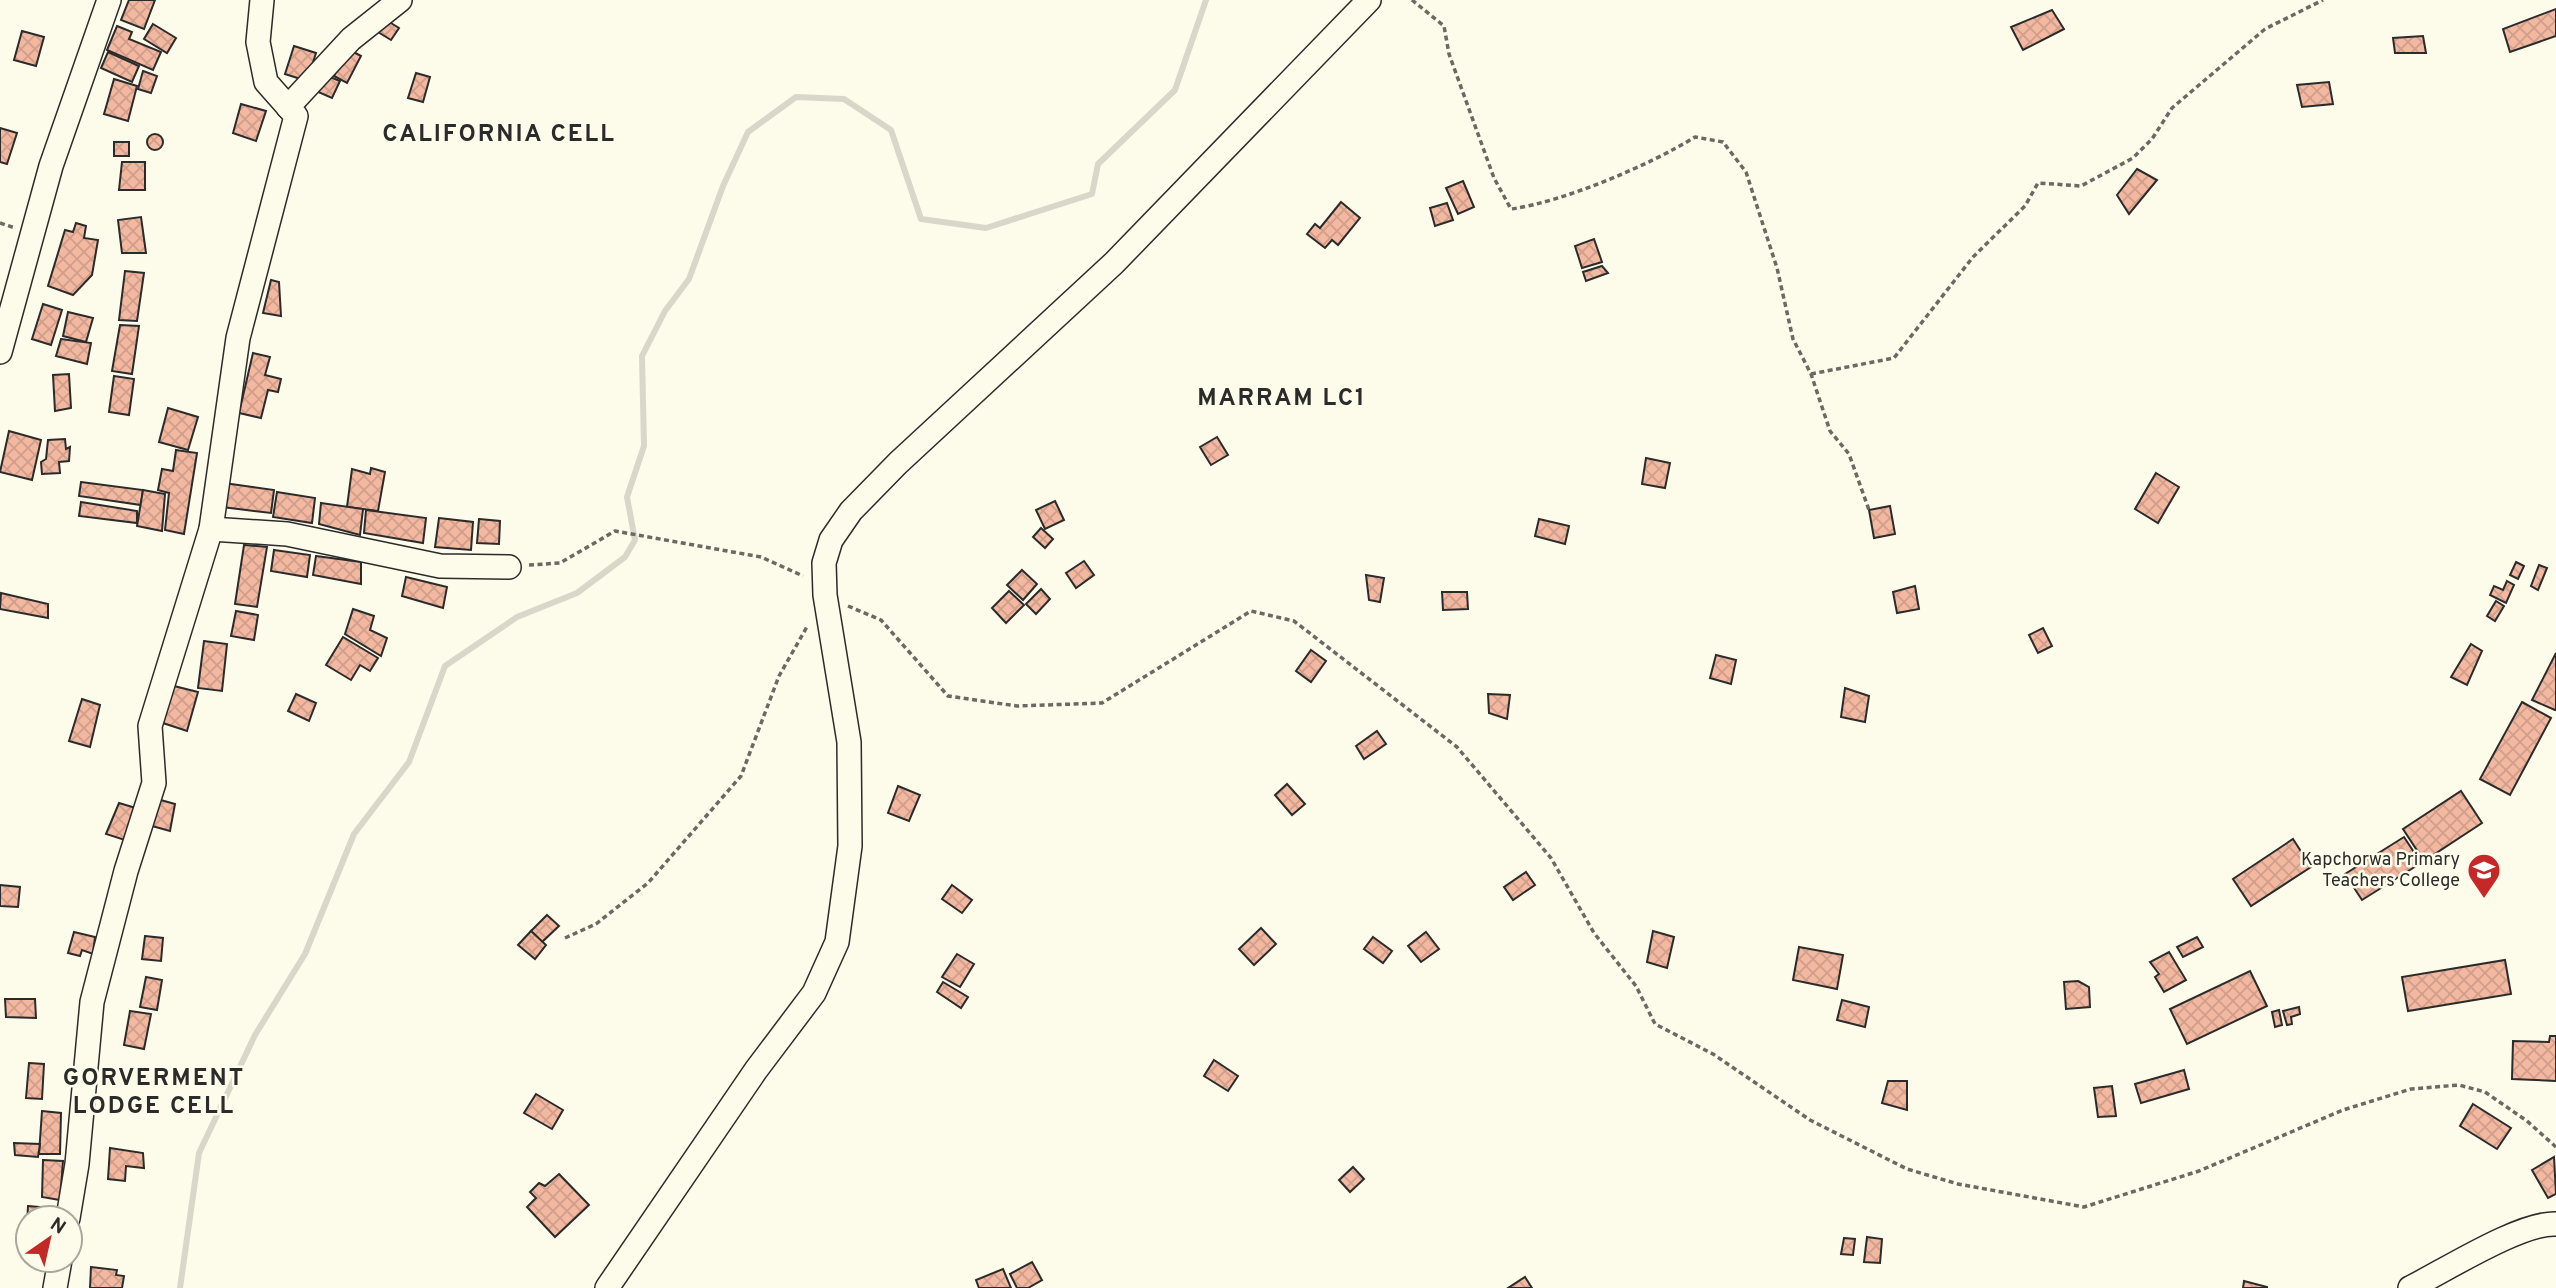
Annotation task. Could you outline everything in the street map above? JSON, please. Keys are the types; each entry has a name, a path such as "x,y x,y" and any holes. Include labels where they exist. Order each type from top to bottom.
{"street":[{"path":"0,352 51,166 109,0"},
{"path":"70,1204 77,1164 92,1002 126,871 154,783 150,726 211,529 238,338 296,116 266,82 258,42 262,0"},
{"path":"288,107 351,39 400,0"},
{"path":"607,1288 756,1070 814,993 837,942 850,846 849,742 825,590 824,563 831,540 851,511 898,463 1114,263 1369,0"},
{"path":"211,529 287,534 440,566 509,567"},
{"path":"2410,1288 2508,1237 2544,1223 2556,1224"}],"path":[{"path":"1412,0 1444,26 1449,54 1494,178 1511,209 1528,206 1618,175 1695,137 1723,142 1746,172 1777,268 1793,339 1811,374 1830,430 1849,454 1868,510"},
{"path":"1811,374 1894,358 1973,257 2025,206 2038,183 2081,186 2133,158 2152,139 2172,108 2265,29 2323,0"},
{"path":"509,567 560,563 615,531 761,557 881,620 948,696 1017,706 1102,703 1251,611 1294,621 1457,747 1551,858 1594,933 1636,986 1656,1024 1724,1061 1810,1120 1907,1169 1958,1184 2084,1208 2199,1171 2343,1110 2411,1089 2459,1085 2485,1092 2527,1121 2556,1147"},
{"path":"565,938 596,924 648,883 741,776 779,676 825,590"}],"building":[{"path":"129,0 155,0 144,29 121,20"},
{"path":"2556,9 2556,36 2510,52 2503,29"},
{"path":"2052,10 2064,29 2023,50 2011,27"},
{"path":"386,20 399,28 391,40 378,32"},
{"path":"153,24 176,38 167,53 144,39"},
{"path":"117,26 132,32 129,39 161,52 153,70 107,50"},
{"path":"22,31 44,37 36,66 14,60"},
{"path":"2423,36 2426,53 2395,53 2393,38"},
{"path":"294,46 316,53 307,81 285,74"},
{"path":"348,49 361,56 347,83 334,76"},
{"path":"108,52 139,66 132,82 101,68"},
{"path":"143,71 157,76 151,93 138,89"},
{"path":"416,73 430,77 423,102 408,98"},
{"path":"323,74 340,81 332,98 316,91"},
{"path":"114,79 137,86 128,121 104,114"},
{"path":"2329,82 2333,104 2302,107 2297,85"},
{"path":"241,104 266,111 256,141 233,133"},
{"path":"0,128 17,133 7,164 0,162"},
{"path":"152,134 158,134 163,142 161,148 152,150 147,145 147,139"},
{"path":"114,142 129,142 129,156 114,156"},
{"path":"122,162 145,162 145,190 119,190"},
{"path":"2137,169 2157,180 2129,214 2117,195"},
{"path":"1463,181 1474,207 1458,214 1446,188"},
{"path":"1341,202 1360,218 1338,245 1332,240 1325,248 1307,234 1315,224 1320,228"},
{"path":"1447,203 1453,220 1435,226 1430,208"},
{"path":"141,217 146,253 122,253 118,220"},
{"path":"76,223 86,226 84,238 98,240 92,275 73,295 48,286 65,230 73,232"},
{"path":"1594,239 1602,262 1582,268 1575,246"},
{"path":"1602,266 1608,273 1586,281 1583,272"},
{"path":"125,271 144,273 137,321 119,320"},
{"path":"271,280 279,282 281,316 263,313"},
{"path":"43,304 62,310 51,345 32,339"},
{"path":"68,312 93,318 86,342 63,336"},
{"path":"120,325 139,326 132,374 112,371"},
{"path":"61,339 91,343 87,364 56,356"},
{"path":"253,353 270,357 265,375 281,379 278,392 268,390 261,418 239,413"},
{"path":"69,374 71,408 55,411 53,375"},
{"path":"114,376 134,379 129,415 109,412"},
{"path":"168,408 198,417 188,450 159,442"},
{"path":"9,431 41,440 32,480 0,472"},
{"path":"1217,437 1228,455 1211,465 1200,447"},
{"path":"65,439 66,449 70,447 69,461 59,462 60,473 42,474 41,462 46,459 48,440"},
{"path":"176,450 197,453 184,534 165,530 169,493 158,490 162,469 173,471"},
{"path":"1646,458 1670,463 1665,488 1642,484"},
{"path":"371,468 385,472 378,511 347,507 352,469 370,474"},
{"path":"2156,473 2179,487 2158,523 2135,509"},
{"path":"81,482 143,490 141,505 79,496"},
{"path":"224,483 274,490 271,513 222,507"},
{"path":"143,490 165,494 162,531 137,526"},
{"path":"277,492 315,498 312,523 273,517"},
{"path":"1055,501 1064,520 1045,529 1036,510"},
{"path":"81,502 137,511 137,523 79,516"},
{"path":"321,503 363,509 360,535 319,524"},
{"path":"1890,506 1895,534 1874,538 1869,510"},
{"path":"366,510 426,518 423,543 364,533"},
{"path":"439,518 473,522 471,550 435,547"},
{"path":"479,519 500,521 499,544 477,543"},
{"path":"1539,519 1569,526 1565,544 1535,536"},
{"path":"1041,528 1053,539 1045,548 1033,537"},
{"path":"244,545 267,547 257,607 235,604"},
{"path":"274,550 310,555 307,577 271,571"},
{"path":"316,556 361,562 361,584 313,575"},
{"path":"1084,561 1094,575 1076,588 1066,573"},
{"path":"2516,562 2524,566 2518,579 2510,575"},
{"path":"2539,565 2547,568 2538,590 2531,586"},
{"path":"1022,570 1037,584 1023,600 1007,585"},
{"path":"1366,575 1384,578 1380,602 1369,600"},
{"path":"406,577 447,587 443,608 402,596"},
{"path":"2507,581 2514,585 2506,603 2490,595 2494,586 2503,590"},
{"path":"1915,586 1919,609 1897,613 1893,592"},
{"path":"1041,589 1050,599 1036,614 1026,604"},
{"path":"1009,591 1024,605 1006,623 992,608"},
{"path":"1442,592 1467,592 1468,609 1443,610"},
{"path":"1,593 48,604 48,618 0,609"},
{"path":"2496,601 2504,606 2495,621 2487,616"},
{"path":"353,609 374,616 370,630 387,638 381,656 345,634"},
{"path":"236,611 258,615 254,640 231,636"},
{"path":"2043,628 2052,646 2038,653 2029,635"},
{"path":"343,637 378,658 370,671 360,665 351,680 326,665"},
{"path":"204,641 227,644 222,691 198,688"},
{"path":"2471,644 2482,651 2467,685 2451,677"},
{"path":"1311,650 1326,661 1311,682 1296,671"},
{"path":"2556,653 2556,709 2555,710 2532,700"},
{"path":"1716,655 1736,660 1731,684 1710,678"},
{"path":"174,686 198,692 187,731 163,723"},
{"path":"1845,688 1869,696 1865,722 1841,717"},
{"path":"296,694 316,703 309,721 288,711"},
{"path":"1488,694 1510,695 1507,719 1489,713"},
{"path":"82,699 100,705 90,747 69,741"},
{"path":"2522,702 2551,718 2510,795 2480,779"},
{"path":"1377,731 1386,744 1364,759 1356,746"},
{"path":"1287,784 1305,804 1292,815 1275,795"},
{"path":"898,786 920,795 909,821 888,813"},
{"path":"2461,791 2482,823 2424,861 2403,829"},
{"path":"157,799 175,804 170,831 152,826"},
{"path":"119,803 139,809 128,841 106,834"},
{"path":"2404,837 2421,863 2362,900 2345,874"},
{"path":"2293,839 2311,867 2251,906 2233,879"},
{"path":"1526,872 1535,885 1513,900 1504,887"},
{"path":"0,885 20,887 18,907 0,906"},
{"path":"952,885 972,900 962,913 942,899"},
{"path":"547,915 559,926 542,942 531,931"},
{"path":"1261,928 1276,944 1254,965 1239,949"},
{"path":"531,931 546,945 535,959 518,945"},
{"path":"1653,931 1674,937 1667,968 1647,962"},
{"path":"74,932 95,937 93,954 82,950 80,956 68,953"},
{"path":"1426,932 1439,949 1421,962 1408,946"},
{"path":"145,936 163,938 161,961 142,959"},
{"path":"1373,937 1392,951 1383,963 1364,949"},
{"path":"2197,937 2203,947 2183,957 2177,947"},
{"path":"1799,947 1843,955 1837,989 1793,980"},
{"path":"2169,952 2186,980 2164,992 2155,977 2159,974 2150,962"},
{"path":"957,954 974,964 960,987 942,977"},
{"path":"2505,960 2511,994 2408,1011 2402,977"},
{"path":"2250,971 2267,1006 2187,1044 2170,1009"},
{"path":"146,977 162,980 157,1010 140,1007"},
{"path":"2078,981 2089,987 2090,1007 2066,1009 2064,982"},
{"path":"943,982 968,997 961,1008 937,992"},
{"path":"5,999 35,999 36,1018 6,1017"},
{"path":"1842,1000 1869,1007 1865,1027 1837,1020"},
{"path":"2299,1007 2300,1014 2291,1017 2292,1024 2287,1025 2283,1011"},
{"path":"2279,1010 2282,1025 2275,1027 2272,1012"},
{"path":"130,1011 151,1014 144,1049 124,1045"},
{"path":"2550,1036 2556,1036 2556,1081 2512,1079 2513,1041 2549,1042"},
{"path":"1214,1060 1238,1076 1228,1091 1204,1076"},
{"path":"29,1063 44,1064 42,1099 26,1098"},
{"path":"2184,1070 2189,1089 2141,1103 2135,1084"},
{"path":"1888,1081 1907,1081 1907,1110 1882,1103"},
{"path":"2112,1086 2116,1116 2098,1117 2094,1088"},
{"path":"536,1094 563,1110 552,1129 524,1113"},
{"path":"2473,1104 2511,1128 2497,1149 2460,1126"},
{"path":"42,1111 61,1113 60,1154 39,1154"},
{"path":"14,1143 40,1144 38,1157 15,1155"},
{"path":"110,1148 143,1153 144,1168 126,1166 125,1181 108,1179"},
{"path":"2554,1157 2556,1194 2548,1198 2532,1170"},
{"path":"43,1160 63,1161 60,1200 42,1197"},
{"path":"1353,1167 1364,1179 1350,1192 1339,1180"},
{"path":"559,1174 589,1205 555,1237 527,1207 536,1198 530,1192 539,1183 545,1186"},
{"path":"1867,1237 1882,1239 1880,1263 1864,1262"},
{"path":"1844,1238 1855,1239 1853,1255 1841,1254"},
{"path":"1032,1262 1042,1280 1028,1288 1017,1288 1010,1274"},
{"path":"91,1267 117,1270 116,1275 124,1276 122,1288 90,1288"},
{"path":"1003,1269 1011,1288 979,1288 976,1280"},
{"path":"1525,1277 1532,1288 1508,1288"},
{"path":"2244,1281 2267,1287 2267,1288 2243,1288"}],"waterway":[{"path":"180,1288 199,1153 255,1035 305,954 354,834 409,762 445,666 517,617 577,593 625,557 635,540 627,497 644,446 642,356 665,311 689,279 723,186 748,132 796,97 844,99 891,130 921,219 986,228 1092,194 1098,164 1175,90 1206,0"}],"place":[{"name":"Kapchorwa Primary Teachers College","path":"2484,900"}],"district":[{"name":"CALIFORNIA CELL","path":"499,135"},
{"name":"MARRAM LC1","path":"1282,399"},
{"name":"GORVERMENT LODGE CELL","path":"154,1093"}]}
